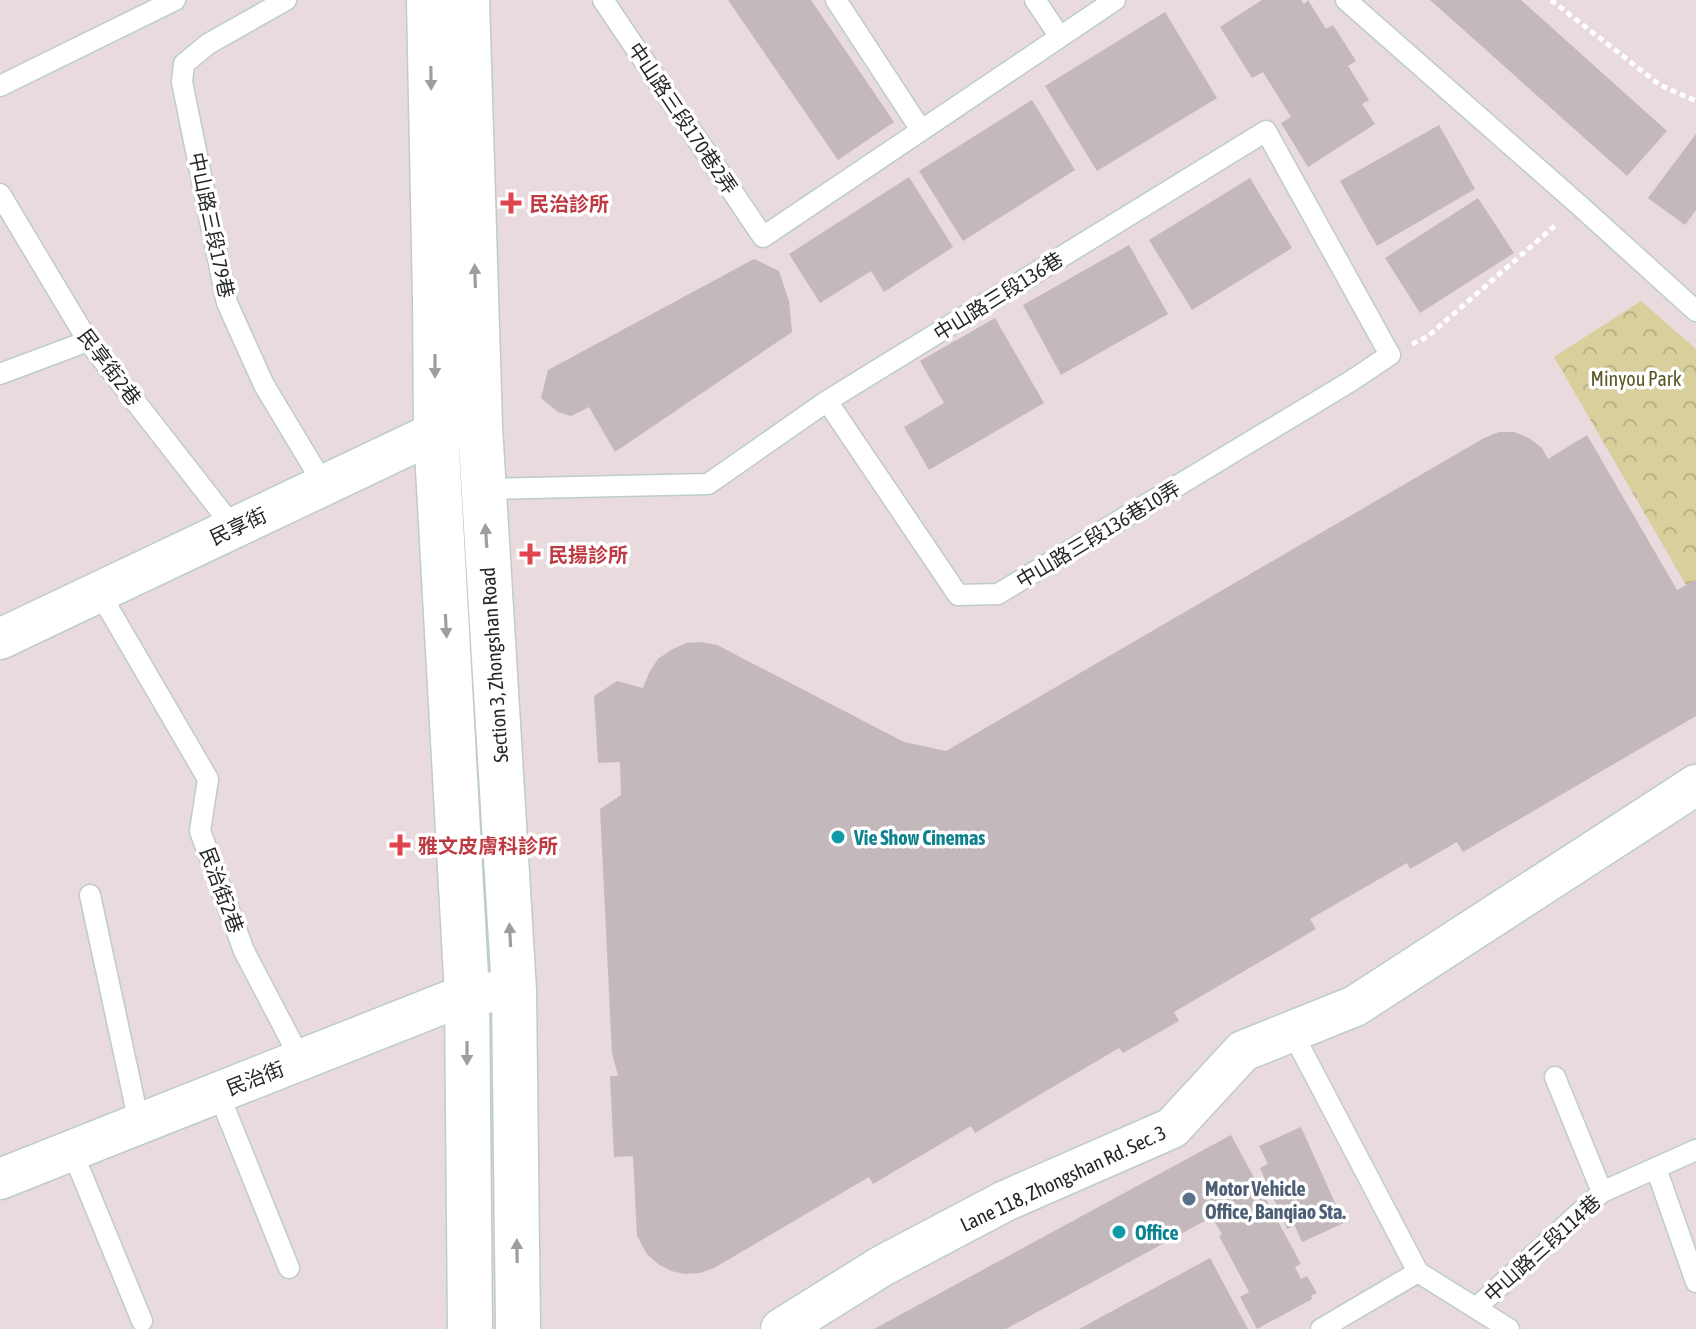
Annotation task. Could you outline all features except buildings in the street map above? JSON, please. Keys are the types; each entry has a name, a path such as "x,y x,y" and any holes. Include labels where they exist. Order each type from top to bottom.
{"main road":[{"path":"429,0 436,432 467,994 470,1329"},
{"name":"Section 3, Zhongshan Road","path":"467,0 480,426 514,990 518,1329"}],"street":[{"name":"民享街","path":"0,639 436,432 480,426"},
{"name":"Lane 118, Zhongshan Rd. Sec. 3","path":"781,1329 882,1266 1005,1201 1172,1128 1243,1051 1355,1006 1696,785"},
{"name":"民治街","path":"0,1179 467,994 514,990"}],"lane":[{"path":"0,86 175,0"},
{"name":"中山路三段179巷","path":"286,0 208,44 184,64 182,82 227,303 264,385 324,485"},
{"name":"中山路三段170巷2弄","path":"603,0 763,237 921,130"},
{"path":"836,0 921,130 1115,0"},
{"path":"1035,0 1060,37"},
{"path":"1346,0 1696,311"},
{"name":"中山路三段136巷","path":"483,489 708,484 827,401 1266,131 1390,355"},
{"name":"民享街2巷","path":"0,194 88,341 234,528"},
{"path":"0,374 88,341"},
{"name":"中山路三段136巷10弄","path":"827,401 958,595 998,594 1390,355"},
{"name":"民治街2巷","path":"99,592 208,779 200,831 244,951 301,1060"},
{"path":"90,895 139,1123"},
{"path":"1292,1032 1418,1272 1321,1329"},
{"path":"1555,1077 1602,1192"},
{"path":"218,1092 289,1268"},
{"name":"中山路三段114巷","path":"1476,1308 1602,1192 1696,1150"},
{"path":"72,1151 142,1321"},
{"path":"1656,1168 1696,1282"},
{"name":"中山路三段114巷","path":"1418,1272 1509,1329"}],"path":[{"path":"1551,0 1660,85 1696,101"},
{"path":"1390,355 1427,337 1579,205"}],"green space":[{"name":"Minyou Park","path":"1641,301 1696,349 1696,602 1554,357"}],"place":[{"name":"民治診所","path":"511,203"},
{"name":"民揚診所","path":"530,554"},
{"name":"Vie Show Cinemas","path":"838,837"},
{"name":"雅文皮膚科診所","path":"400,845"},
{"name":"Motor Vehicle Office, Banqiao Sta.","path":"1189,1199"},
{"name":"Office","path":"1119,1232"}]}
